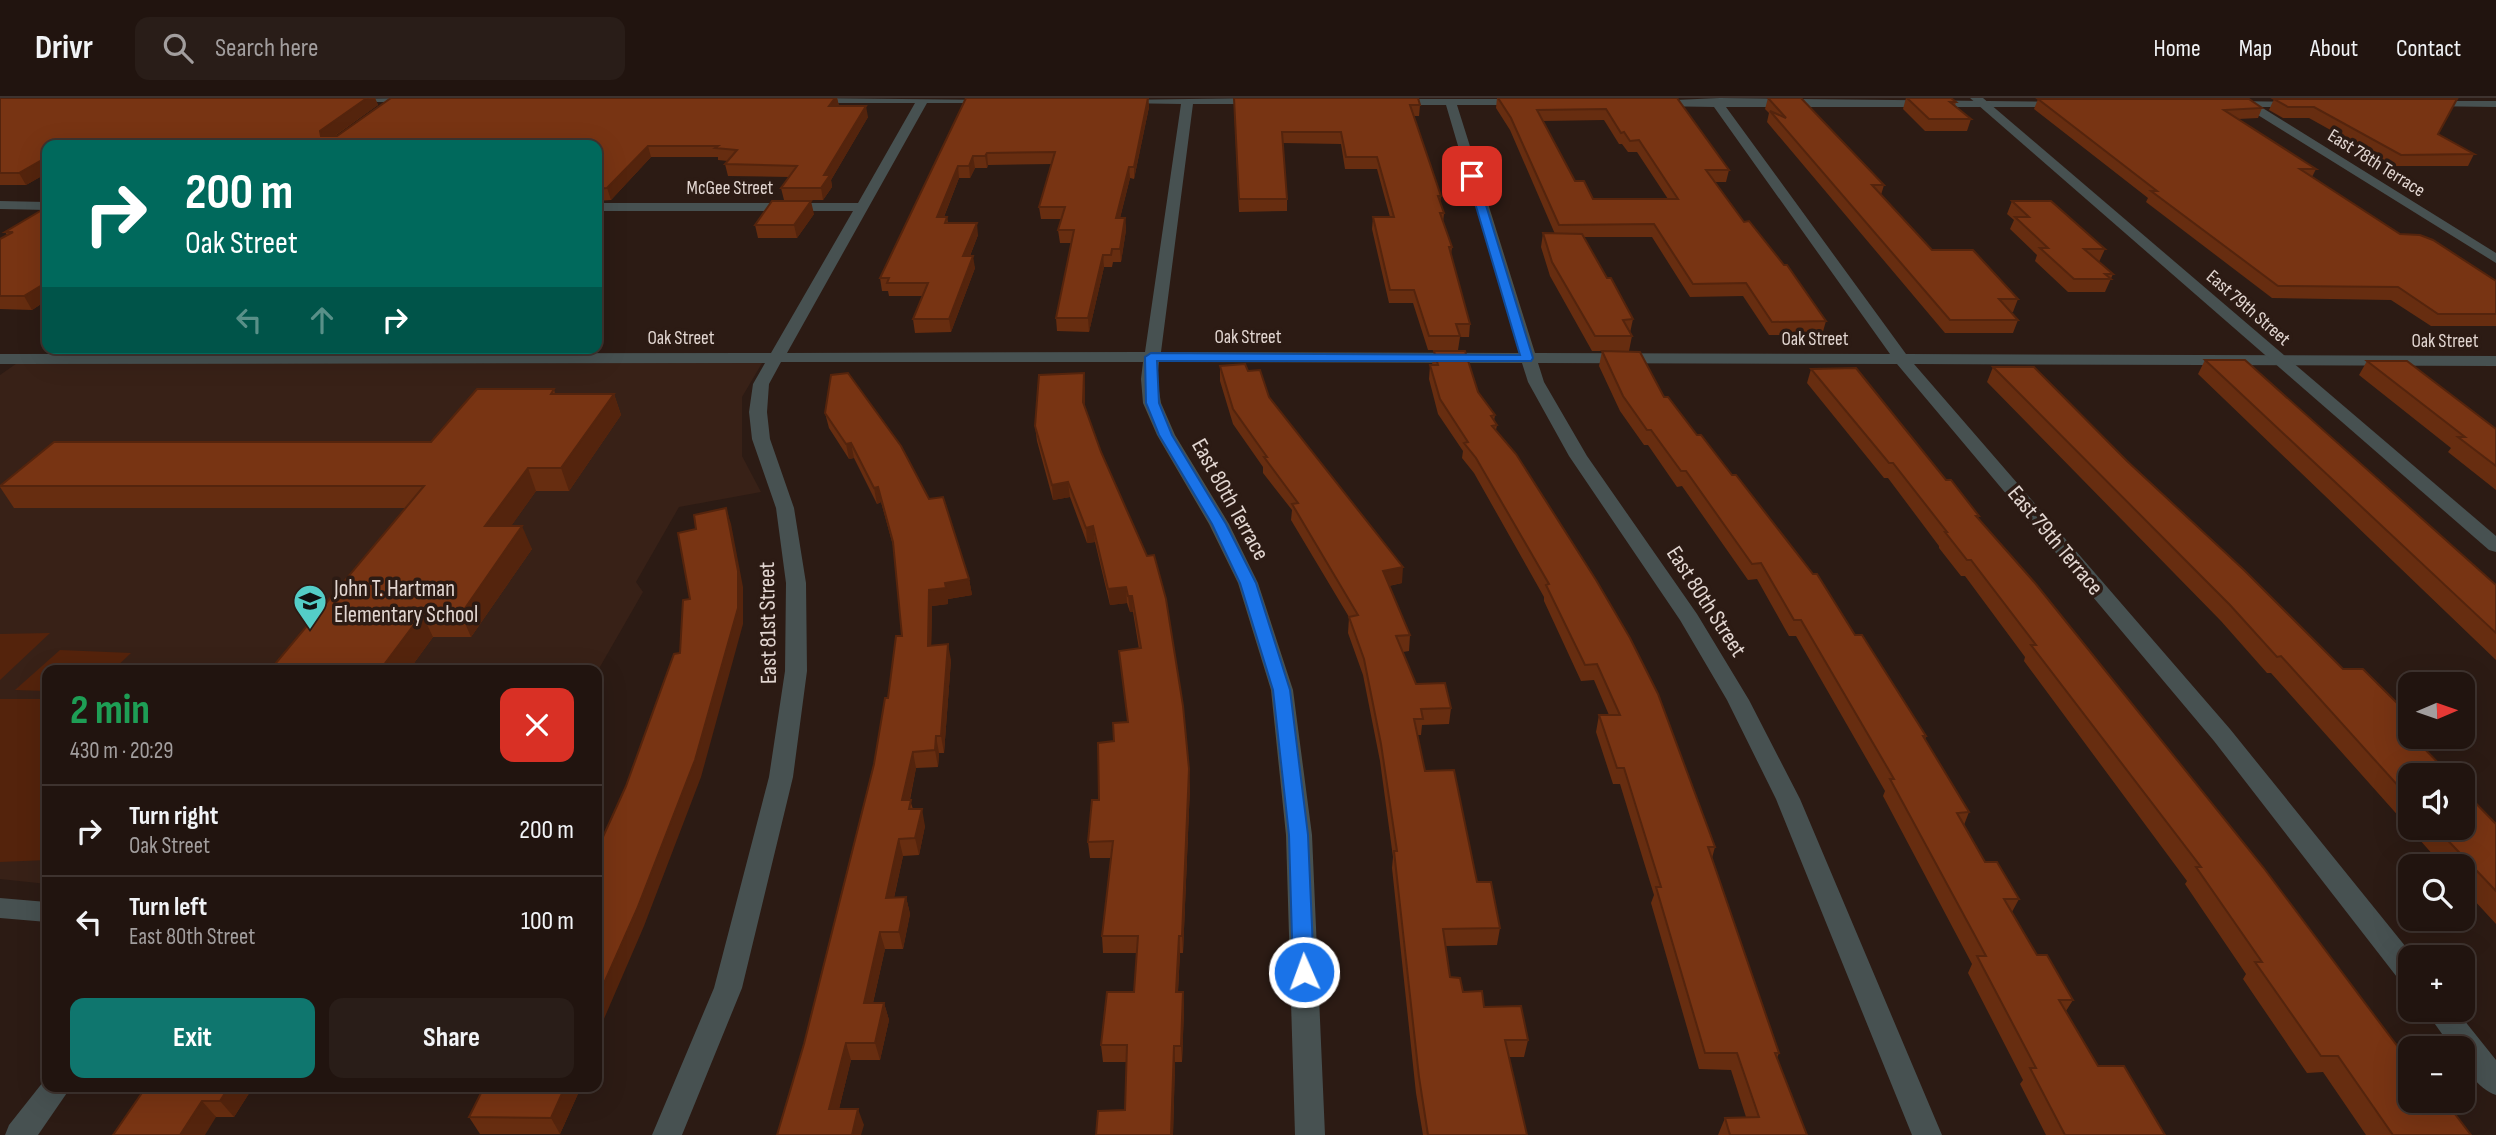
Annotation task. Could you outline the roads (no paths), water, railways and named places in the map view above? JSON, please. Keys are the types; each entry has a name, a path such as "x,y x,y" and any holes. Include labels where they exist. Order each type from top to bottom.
{"street":[{"path":"377,114 400,98"},
{"path":"330,99 426,99"},
{"name":"East 81st Street","path":"667,1135 728,988 783,764 796,671 796,583 785,508 761,439 758,412 761,384 924,99"},
{"name":"East 80th Terrace","path":"1188,99 1151,357 1152,403 1166,435 1219,524 1248,583 1282,690 1299,835 1310,1135"},
{"path":"799,100 1007,100"},
{"path":"1104,100 1271,101"},
{"name":"East 80th Street","path":"1450,100 1527,358 1545,401 1577,456 1690,619 1738,700 1788,799 1927,1135"},
{"path":"2413,104 2495,100"},
{"name":"East 79th Terrace","path":"1716,101 1901,359 2222,735 2398,958"},
{"path":"1637,103 1979,101 2080,104"},
{"name":"East 79th Street","path":"1979,101 2496,546"},
{"path":"2220,104 2243,101 2317,104"},
{"name":"East 78th Terrace","path":"2243,101 2496,259"},
{"path":"1381,102 1530,102"},
{"path":"0,205 42,206"},
{"name":"McGee Street","path":"602,207 862,207"},
{"path":"8,360 42,344"},
{"name":"Oak Street","path":"8,360 1151,357 2496,361"},
{"path":"0,908 42,912"},
{"path":"2448,1022 2496,1082"},
{"path":"20,1135 52,1092"}],"place":[{"name":"John T. Hartman Elementary School","path":"310,631"}]}
